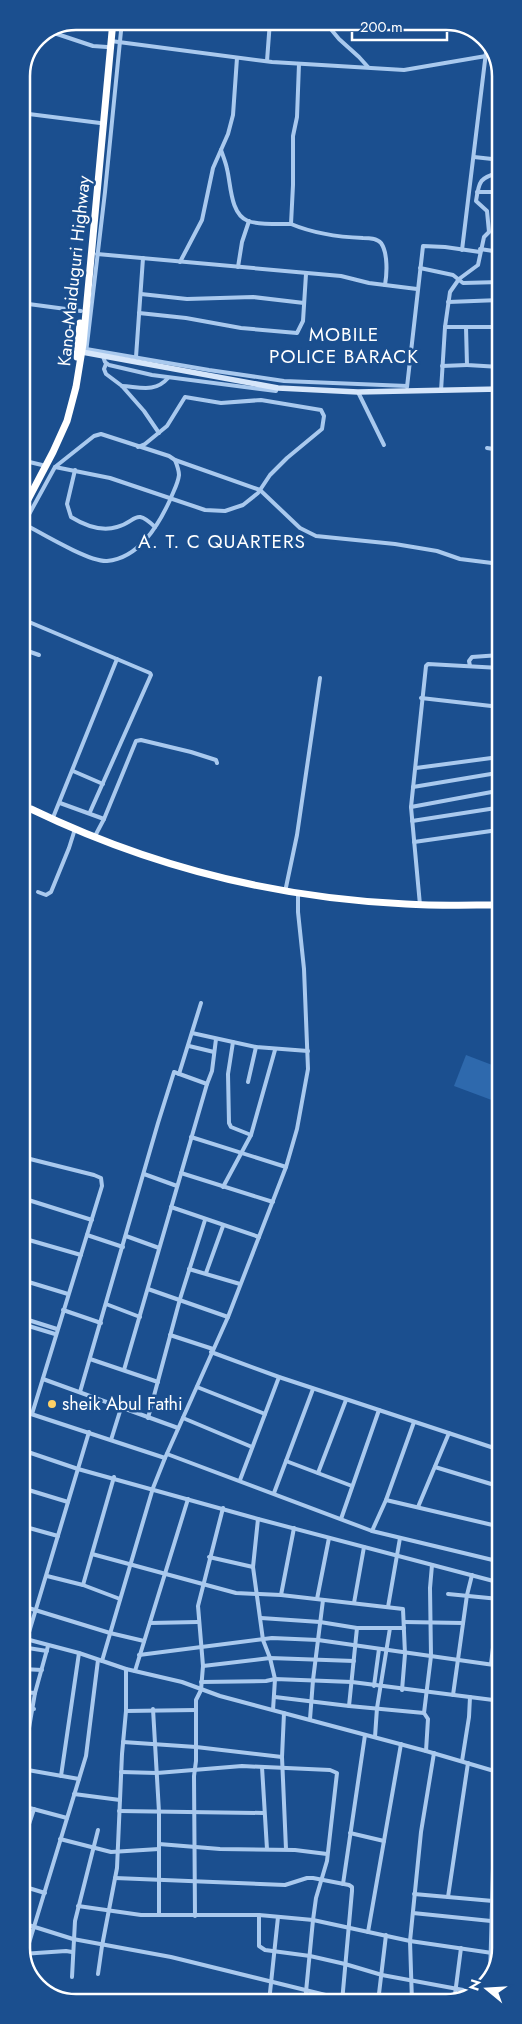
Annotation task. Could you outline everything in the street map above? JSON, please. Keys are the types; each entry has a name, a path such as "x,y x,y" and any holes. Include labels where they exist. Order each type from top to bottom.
{"highway":[{"name":"Kano-Maiduguri Highway","path":"30,497 67,421 85,351 110,30"},
{"name":"Kano-Maiduguri Highway","path":"30,488 59,430 71,390 109,44"},
{"path":"31,809 94,838 135,853 193,871 241,883 285,892 346,900 420,905 492,905"}],"street":[{"path":"121,30 94,254 340,276 369,283 417,289"},
{"path":"267,61 269,30"},
{"path":"332,30 368,68"},
{"path":"59,34 93,46 120,42 267,61 404,70 486,56 462,250"},
{"path":"180,262 202,220 212,168 221,150 233,116 237,58"},
{"path":"291,224 293,185 292,136 297,117 299,64"},
{"path":"30,114 100,123"},
{"path":"221,150 227,167 232,195 242,217 248,221 291,224 311,233 341,238 376,240 382,244 387,270 385,285"},
{"path":"474,157 492,159"},
{"path":"476,201 482,179 492,175"},
{"path":"477,192 492,192"},
{"path":"441,391 445,327 451,288 478,265 484,238 489,232 487,211 476,201 468,200"},
{"path":"238,267 248,221"},
{"path":"407,389 423,246 492,251"},
{"path":"136,357 143,258"},
{"path":"420,268 453,275 464,283 492,282"},
{"path":"139,313 186,318 241,328 297,333 302,321 306,274"},
{"path":"141,294 186,299 253,297 304,303"},
{"path":"448,302 492,300"},
{"path":"30,304 81,311"},
{"path":"445,327 492,327"},
{"path":"466,327 467,366"},
{"path":"85,351 213,378 278,388 358,392 407,389"},
{"path":"85,351 136,357 284,381 441,391 492,389"},
{"path":"103,356 106,364 104,369 106,374 122,386 144,411 159,433"},
{"path":"106,364 152,376 276,391"},
{"path":"442,366 492,367"},
{"path":"122,386 154,388 161,385 168,377"},
{"path":"358,392 384,444"},
{"path":"55,467 110,478 206,510 225,511 243,505 260,490 270,475 281,464 322,429 324,416 321,410 261,400 221,404 185,397 167,426 138,447"},
{"path":"30,513 55,467 97,435 101,434 168,456 260,490 300,528 316,536 395,544 437,551 460,559 492,563"},
{"path":"486,448 492,449"},
{"path":"30,527 59,543 105,561 129,554 145,541 171,497 178,482 179,472 175,460"},
{"path":"30,462 42,465"},
{"path":"75,470 67,504 71,517 87,526 102,528 119,527 141,516 145,517 155,527"},
{"path":"30,622 150,672 151,675 90,812"},
{"path":"30,652 39,655"},
{"path":"470,666 469,661 472,657 492,656"},
{"path":"52,820 117,659"},
{"path":"420,905 411,807 424,670 428,664 492,667"},
{"path":"285,892 297,835 320,678"},
{"path":"421,698 492,705"},
{"path":"94,838 104,819 136,740 191,752 216,760 217,763"},
{"path":"416,768 492,758"},
{"path":"73,771 103,784"},
{"path":"413,787 492,774"},
{"path":"411,807 492,792"},
{"path":"60,803 90,812 104,819"},
{"path":"412,821 492,809"},
{"path":"38,892 46,895 51,892 70,848 75,829"},
{"path":"414,842 492,831"},
{"path":"30,1939 46,1893 60,1839 86,1756 100,1660 131,1565 153,1488 228,1317 260,1237 286,1167 306,1090 308,1051 298,893"},
{"path":"179,1074 201,1003"},
{"path":"192,1033 275,1050 308,1051"},
{"path":"124,1370 180,1173 212,1071 216,1038"},
{"path":"233,1042 227,1081 229,1122 231,1126 251,1135"},
{"path":"189,1046 214,1052"},
{"path":"248,1082 256,1047"},
{"path":"223,1188 251,1135 275,1050"},
{"path":"80,1392 171,1078 174,1072 207,1084"},
{"path":"191,1138 286,1167"},
{"path":"30,1159 94,1175 101,1178 102,1186 32,1414 240,1480 372,1531 492,1560"},
{"path":"180,1173 223,1188 273,1202"},
{"path":"144,1174 177,1186"},
{"path":"30,1201 92,1220"},
{"path":"171,1207 204,1220 260,1237"},
{"path":"148,1418 170,1334 204,1220"},
{"path":"206,1273 222,1226"},
{"path":"87,1235 123,1248"},
{"path":"126,1236 159,1248"},
{"path":"30,1240 81,1255"},
{"path":"189,1269 240,1284"},
{"path":"30,1282 68,1294"},
{"path":"148,1289 228,1317"},
{"path":"106,1304 140,1317"},
{"path":"63,1310 101,1323"},
{"path":"30,1321 56,1331"},
{"path":"30,1326 56,1331"},
{"path":"170,1334 313,1389 492,1447"},
{"path":"90,1359 158,1382"},
{"path":"240,1480 279,1377"},
{"path":"42,1379 178,1428"},
{"path":"196,1387 265,1414"},
{"path":"274,1493 313,1389"},
{"path":"318,1473 346,1400"},
{"path":"111,1440 121,1408"},
{"path":"340,1519 379,1410"},
{"path":"183,1418 252,1447"},
{"path":"372,1531 386,1500 414,1422"},
{"path":"30,1633 89,1432"},
{"path":"418,1508 449,1433"},
{"path":"30,1453 78,1469 114,1477 329,1538 492,1581"},
{"path":"286,1461 352,1486"},
{"path":"435,1467 492,1485"},
{"path":"83,1585 114,1477"},
{"path":"30,1490 68,1502"},
{"path":"135,1672 188,1499"},
{"path":"386,1500 492,1525"},
{"path":"195,1916 194,1770 196,1700 201,1690 203,1666 198,1606 202,1584 223,1508"},
{"path":"258,1518 253,1567 263,1640 275,1679 273,1710"},
{"path":"30,1528 58,1536"},
{"path":"281,1595 294,1528"},
{"path":"317,1599 329,1538"},
{"path":"388,1607 400,1538"},
{"path":"354,1603 364,1547"},
{"path":"92,1554 236,1593 281,1595 403,1609 405,1652 402,1690"},
{"path":"209,1557 253,1567"},
{"path":"426,1750 428,1719 424,1713 431,1656 430,1588 432,1565"},
{"path":"453,1695 467,1595 472,1575"},
{"path":"47,1576 83,1585 120,1599"},
{"path":"448,1594 492,1598"},
{"path":"310,1719 312,1680 323,1600"},
{"path":"30,1608 110,1633 144,1641"},
{"path":"260,1618 320,1622 357,1628 404,1628"},
{"path":"150,1623 198,1622"},
{"path":"404,1622 463,1623"},
{"path":"348,1706 357,1628"},
{"path":"375,1737 377,1708 382,1687 390,1628"},
{"path":"139,1655 272,1638 318,1640 490,1664 492,1651"},
{"path":"30,1640 79,1653 135,1672 182,1682 201,1690 426,1750 492,1770"},
{"path":"30,1728 36,1693 48,1646"},
{"path":"30,1648 47,1651"},
{"path":"374,1686 379,1649"},
{"path":"61,1776 79,1653"},
{"path":"203,1666 270,1658 315,1658 354,1661"},
{"path":"98,1974 115,1878 126,1711 126,1669"},
{"path":"30,1670 42,1670"},
{"path":"201,1682 266,1681 275,1679 352,1682 402,1690 492,1700"},
{"path":"30,1693 36,1693"},
{"path":"275,1697 424,1713"},
{"path":"462,1761 470,1697"},
{"path":"126,1711 153,1709 196,1710"},
{"path":"153,1709 159,1812 158,1915"},
{"path":"284,1713 282,1757 286,1849"},
{"path":"343,1884 365,1735"},
{"path":"123,1742 156,1743 282,1757"},
{"path":"368,1932 401,1744"},
{"path":"412,1994 410,1941 414,1894 421,1832 434,1753"},
{"path":"448,1897 468,1763"},
{"path":"121,1772 157,1773 242,1766 330,1770 337,1773 328,1854 323,1879 316,1898 306,1994"},
{"path":"262,1767 267,1849"},
{"path":"30,1770 79,1779"},
{"path":"74,1794 120,1800"},
{"path":"30,1808 67,1818"},
{"path":"30,1820 34,1809"},
{"path":"119,1811 264,1813"},
{"path":"72,1976 73,1940 78,1906 98,1830"},
{"path":"350,1833 384,1841"},
{"path":"60,1839 111,1852 159,1846 286,1849 328,1854"},
{"path":"115,1878 286,1885 307,1878 323,1879 352,1887 342,1994"},
{"path":"30,1888 46,1893"},
{"path":"414,1894 492,1901"},
{"path":"78,1906 108,1911 158,1915 259,1915 313,1920 410,1941 489,1953"},
{"path":"489,1961 492,1910"},
{"path":"413,1912 491,1920"},
{"path":"259,1915 258,1946 265,1950 310,1956 382,1975 462,1989"},
{"path":"270,1994 276,1952 278,1917"},
{"path":"30,1925 73,1940 162,1956 322,1994"},
{"path":"379,1994 386,1935"},
{"path":"455,1993 461,1948"},
{"path":"31,1954 72,1952"}],"shaded area":[{"path":"466,1055 492,1065 492,1100 454,1086"}],"place":[{"name":"sheik Abul Fathi","path":"52,1404"}],"district":[{"name":"MOBILE POLICE BARACK","path":"344,345"},
{"name":"A. T. C QUARTERS","path":"222,541"}]}
